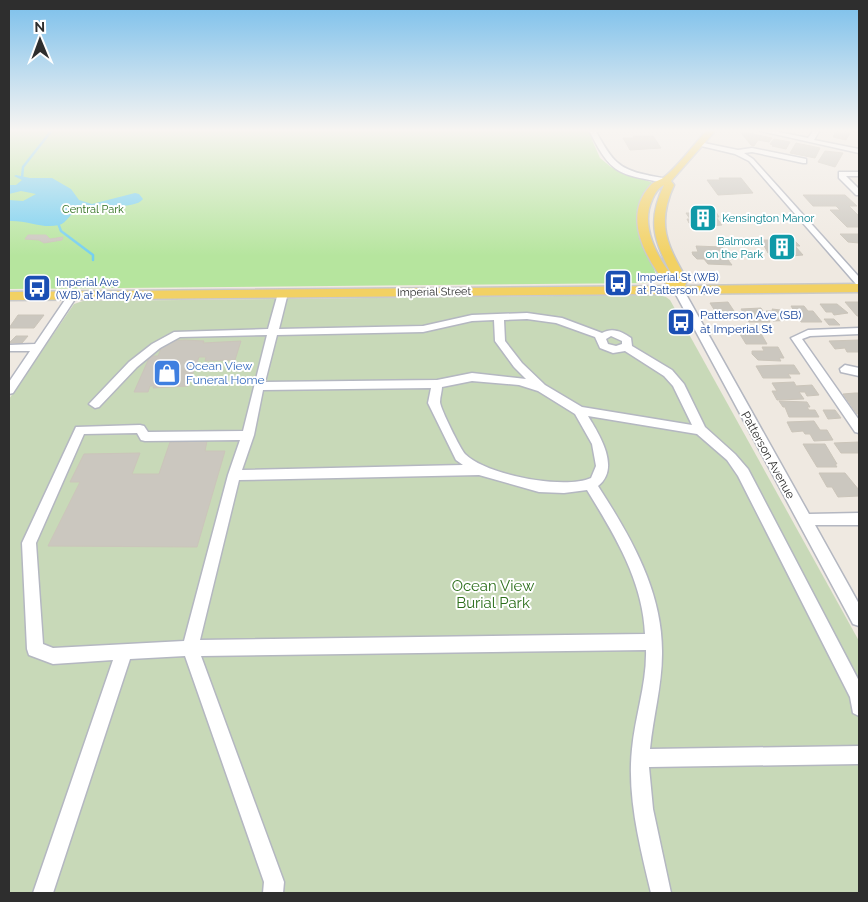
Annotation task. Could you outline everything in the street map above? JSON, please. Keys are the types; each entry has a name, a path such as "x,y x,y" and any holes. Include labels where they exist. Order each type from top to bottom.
{"main road":[{"path":"674,172 666,181 669,185 657,213 658,231 665,250 681,280 678,290"},
{"name":"Imperial Street","path":"9,296 859,288"}],"street":[{"path":"629,172 666,181"},
{"path":"762,172 859,282"},
{"path":"859,174 842,174 842,176 859,193"},
{"name":"Patterson Avenue","path":"678,290 859,620"},
{"path":"273,893 274,882 190,648 234,475 248,435 258,386 283,293"},
{"path":"9,390 72,296"},
{"path":"96,404 107,389 127,370 168,337 178,334 423,329 472,318 527,316 558,320 602,336 613,333 622,335 628,343 626,347"},
{"path":"498,317 500,341 518,365 542,388 579,411 700,430"},
{"path":"859,331 808,333 796,338 859,428"},
{"path":"602,336 600,341 608,348 616,350 626,347 668,373 678,384 700,430 731,456 743,473 858,696 859,707"},
{"path":"9,348 38,348"},
{"path":"845,369 859,372"},
{"path":"258,386 437,384 472,377 520,381 542,388"},
{"path":"437,384 434,402 460,457 479,470 539,488 564,488 590,484 596,480 602,466 598,444 579,411"},
{"path":"248,435 145,437 140,429 80,430 29,543 35,649 53,656 190,648 653,642"},
{"path":"234,475 479,470"},
{"path":"590,484 635,560 647,596 653,625 652,682 643,729 640,758 641,796 661,893"},
{"path":"803,520 859,519"},
{"path":"43,893 124,652"},
{"path":"640,758 859,755 859,750"}],"green space":[{"name":"Central Park","path":"9,172 624,172 653,183 638,211 637,222 638,232 657,279 655,282 9,289"},
{"name":"Ocean View Burial Park","path":"658,295 670,300 859,641 859,893 9,893 9,399 74,304 83,301"}],"water":[{"path":"14,176 30,178 52,178 71,189 79,200 92,204 135,193 139,194 143,199 131,205 79,209 64,222 53,226 9,221 9,200 23,201 36,194 21,191 9,194 9,185 16,185 22,180"}],"building":[{"path":"719,178 741,178 753,193 718,195 707,180 720,180"},
{"path":"803,195 845,195 857,206 849,206 859,216 859,227 847,227 830,210 840,210 836,206 813,206"},
{"name":"Kensington Manor","path":"693,210 716,212 719,217 716,217 722,225 699,227 698,224 689,223 687,219 690,219 686,213 694,213"},
{"path":"840,234 859,234 859,243 848,242"},
{"path":"28,235 46,235 50,239 63,237 62,240 44,243 39,240 25,239"},
{"name":"Balmoral on the Park","path":"769,238 795,241 800,246 795,246 803,255 778,257 773,253 768,253 761,240 770,240"},
{"path":"696,246 722,247 735,259 728,260 732,265 708,264 704,259 697,259 693,255 692,252 698,252"},
{"path":"728,302 734,311 729,311 734,319 720,319 710,303"},
{"path":"845,302 859,302 859,316 857,316"},
{"path":"820,304 837,304 848,313 834,315 832,312 826,312"},
{"path":"791,306 804,306 808,311 813,311 822,322 801,322"},
{"path":"761,308 770,322 749,322 741,309"},
{"path":"772,309 789,311 796,320 773,321 766,311 773,311"},
{"path":"18,315 44,315 34,328 9,328"},
{"path":"824,319 834,319 840,325 829,325"},
{"path":"759,330 767,344 746,344 738,331"},
{"path":"16,336 28,336 22,343 9,343"},
{"path":"859,340 859,352 847,352 845,348 835,349 829,341"},
{"name":"Ocean View Funeral Home","path":"164,341 204,341 203,343 241,341 235,360 205,361 206,357 199,357 188,386 153,388 154,386 150,386 148,392 134,392 150,356 158,356"},
{"path":"762,347 778,347 784,358 779,358 781,361 758,360 752,354 752,351 764,351"},
{"path":"794,365 800,374 788,374 791,378 763,378 756,366"},
{"path":"794,382 796,386 812,385 819,395 807,396 805,392 799,392 804,399 777,400 772,391 777,391 772,383"},
{"path":"859,393 859,414 857,414 843,394"},
{"path":"779,401 807,402 810,407 807,407 809,410 815,410 819,417 789,417 785,407"},
{"path":"823,410 835,410 841,418 828,419"},
{"path":"814,421 820,430 827,430 833,440 814,441 810,434 805,434 803,431 792,432 787,422"},
{"path":"207,441 205,451 225,451 197,547 48,546 80,482 70,482 84,454 140,453 132,474 159,474 170,442"},
{"path":"859,442 859,453 841,453 834,443"},
{"path":"803,444 825,444 837,467 817,467"},
{"path":"819,473 845,473 859,490 859,496 838,497 832,487 827,487"}],"waterway":[{"path":"23,172 22,178 24,179"},
{"path":"58,223 61,231 93,255 93,260"}],"place":[{"name":"Kensington Manor","path":"703,218"},
{"name":"Balmoral on the Park","path":"782,247"},
{"name":"Imperial St (WB) at Patterson Ave","path":"618,283"},
{"name":"Imperial Ave (WB) at Mandy Ave","path":"37,288"},
{"name":"Patterson Ave (SB) at Imperial St","path":"681,322"},
{"name":"Ocean View Funeral Home","path":"167,373"}]}
